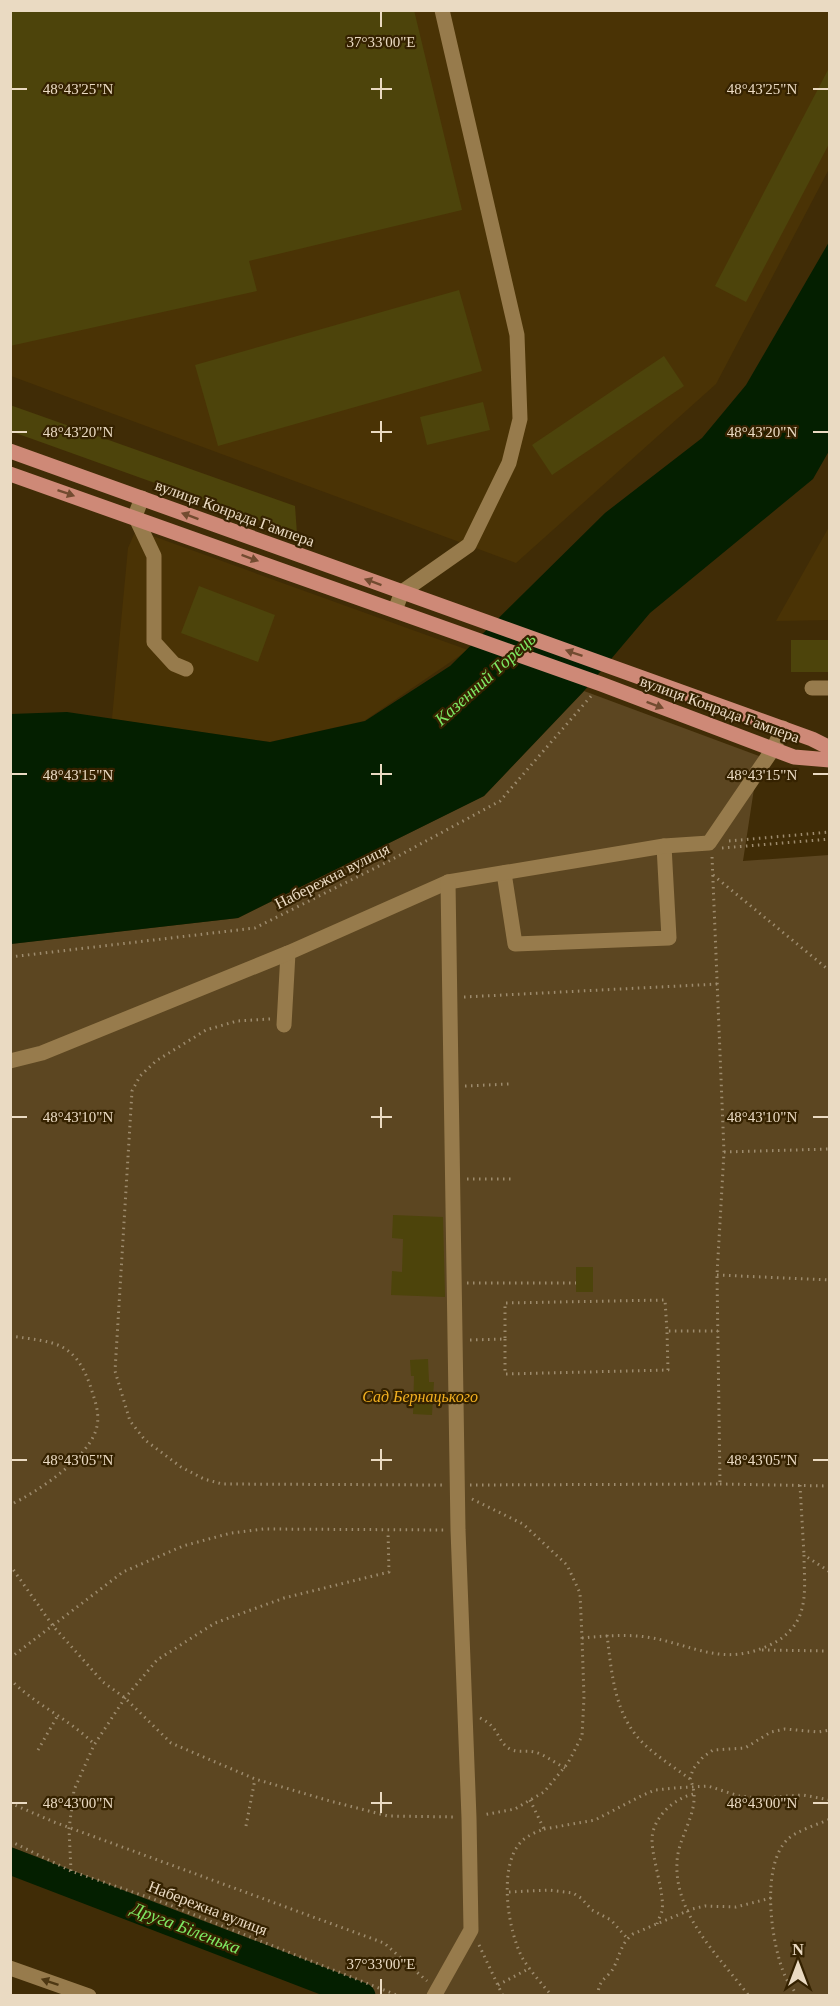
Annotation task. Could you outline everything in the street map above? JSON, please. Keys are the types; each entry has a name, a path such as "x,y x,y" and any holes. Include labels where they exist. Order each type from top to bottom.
{"main road":[{"name":"вулиця Конрада Гампера","path":"10,451 829,747"},
{"path":"10,474 135,516 395,610"},
{"name":"вулиця Конрада Гампера","path":"395,610 794,757 830,760"}],"street":[{"path":"395,610 402,592 469,545 508,463 520,419 517,335 442,10"},
{"path":"142,498 135,516 154,556 154,642 174,664 186,669"},
{"path":"812,688 830,688"},
{"path":"10,1061 42,1053 288,952 448,882 664,846 709,843 773,749 783,729"},
{"path":"504,873 515,944 669,938 664,846"},
{"path":"434,1990 471,1930 458,1530 448,882"},
{"path":"284,1022 288,952"},
{"path":"10,1968 89,1995"}],"path":[{"name":"Набережна вулиця","path":"10,957 255,928 389,861 500,801 601,684"},
{"path":"709,843 830,832"},
{"path":"720,1484 717,1275 724,1152 712,849 830,839"},
{"path":"713,875 830,971"},
{"path":"450,997 717,984"},
{"path":"284,1022 237,1021 206,1030 156,1061 140,1076 132,1091 115,1371 130,1421 145,1440 166,1458 204,1479 222,1484 458,1488 720,1484 830,1486"},
{"path":"452,1087 509,1084"},
{"path":"724,1152 830,1149"},
{"path":"453,1179 511,1179"},
{"path":"717,1275 830,1280"},
{"path":"455,1283 576,1283"},
{"path":"665,1300 668,1370 505,1374 505,1339 505,1303 665,1300"},
{"path":"667,1331 718,1331"},
{"path":"10,1336 47,1341 67,1349 80,1364 88,1382 97,1406 97,1427 72,1464 32,1494 10,1505"},
{"path":"456,1341 505,1339"},
{"path":"582,1638 607,1635 643,1637 724,1656 740,1656 760,1650 780,1640 790,1632 800,1616 805,1595 800,1485"},
{"path":"10,1565 53,1626 103,1682 125,1698 171,1743 255,1779 387,1816 469,1818 515,1809 544,1792 564,1768 582,1736 584,1697 580,1593 567,1565 523,1524 458,1488"},
{"path":"10,1658 123,1572 183,1546 204,1540 231,1533 264,1529 458,1530"},
{"path":"71,1870 69,1829 74,1790 94,1745 125,1698 157,1660 215,1623 285,1598 389,1572 387,1530"},
{"path":"804,1555 830,1572"},
{"path":"607,1635 613,1682 621,1709 629,1725 644,1744 690,1779 694,1786 691,1821 678,1852 679,1893 693,1922 749,1995"},
{"path":"760,1650 830,1651"},
{"path":"10,1679 20,1689 78,1728 94,1745"},
{"path":"465,1711 486,1720 494,1727 504,1745 519,1752 538,1753 564,1768"},
{"path":"38,1750 58,1715"},
{"path":"690,1779 693,1769 703,1757 713,1750 745,1748 771,1732 785,1729 818,1732 830,1730"},
{"path":"246,1826 255,1779"},
{"path":"552,1995 523,1959 513,1934 508,1903 513,1856 520,1843 531,1834 544,1829 595,1821 655,1790 708,1786 748,1797 803,1795 830,1800"},
{"path":"657,1924 662,1909 652,1839 659,1818 671,1804 684,1796 693,1794"},
{"path":"530,1800 544,1829"},
{"path":"10,1803 54,1822 384,1943 434,1990"},
{"path":"798,1995 786,1976 777,1949 771,1898 776,1857 788,1838 830,1819"},
{"name":"Набережна вулиця","path":"10,1841 71,1870 162,1902 399,1995"},
{"path":"508,1892 549,1890 573,1893 592,1910 611,1920 627,1938"},
{"path":"598,1995 601,1981 613,1970 621,1947 627,1938 692,1909 705,1906 736,1907 771,1898"},
{"path":"471,1930 503,1995"},
{"path":"498,1985 530,1968"}],"shaded area":[{"path":"10,11 829,11 829,169 716,384 516,563 11,376"},
{"path":"829,527 829,620 776,621"},
{"path":"136,530 468,650 364,721 270,742 112,719 128,548"}],"green space":[{"name":"Сад Бернацького","path":"584,691 759,756 743,861 829,855 829,1995 368,1995 337,1985 11,1847 10,944 238,918 484,796"}],"water":[{"name":"Казенний Торець","path":"829,242 829,451 813,479 650,613 584,691 484,796 238,918 11,944 10,714 67,712 270,742 365,721 450,666 605,513 702,438 746,385"}],"building":[{"path":"10,10 414,10 462,210 249,261 257,291 10,346"},
{"path":"830,66 830,142 746,302 715,286"},
{"path":"459,290 482,371 218,446 195,365"},
{"path":"664,356 684,386 552,475 532,445"},
{"path":"483,402 490,430 427,445 420,417"},
{"path":"10,405 295,506 297,534 10,431"},
{"path":"199,586 275,615 258,662 181,633"},
{"path":"791,640 830,640 830,672 791,672"},
{"path":"393,1215 443,1217 445,1297 391,1295 392,1271 402,1272 403,1239 392,1238"},
{"path":"576,1267 593,1267 593,1292 576,1292"},
{"path":"428,1359 429,1382 434,1382 432,1415 413,1414 414,1376 411,1376 410,1360"}],"waterway":[{"name":"Друга Біленька","path":"10,1861 362,1996"}]}
